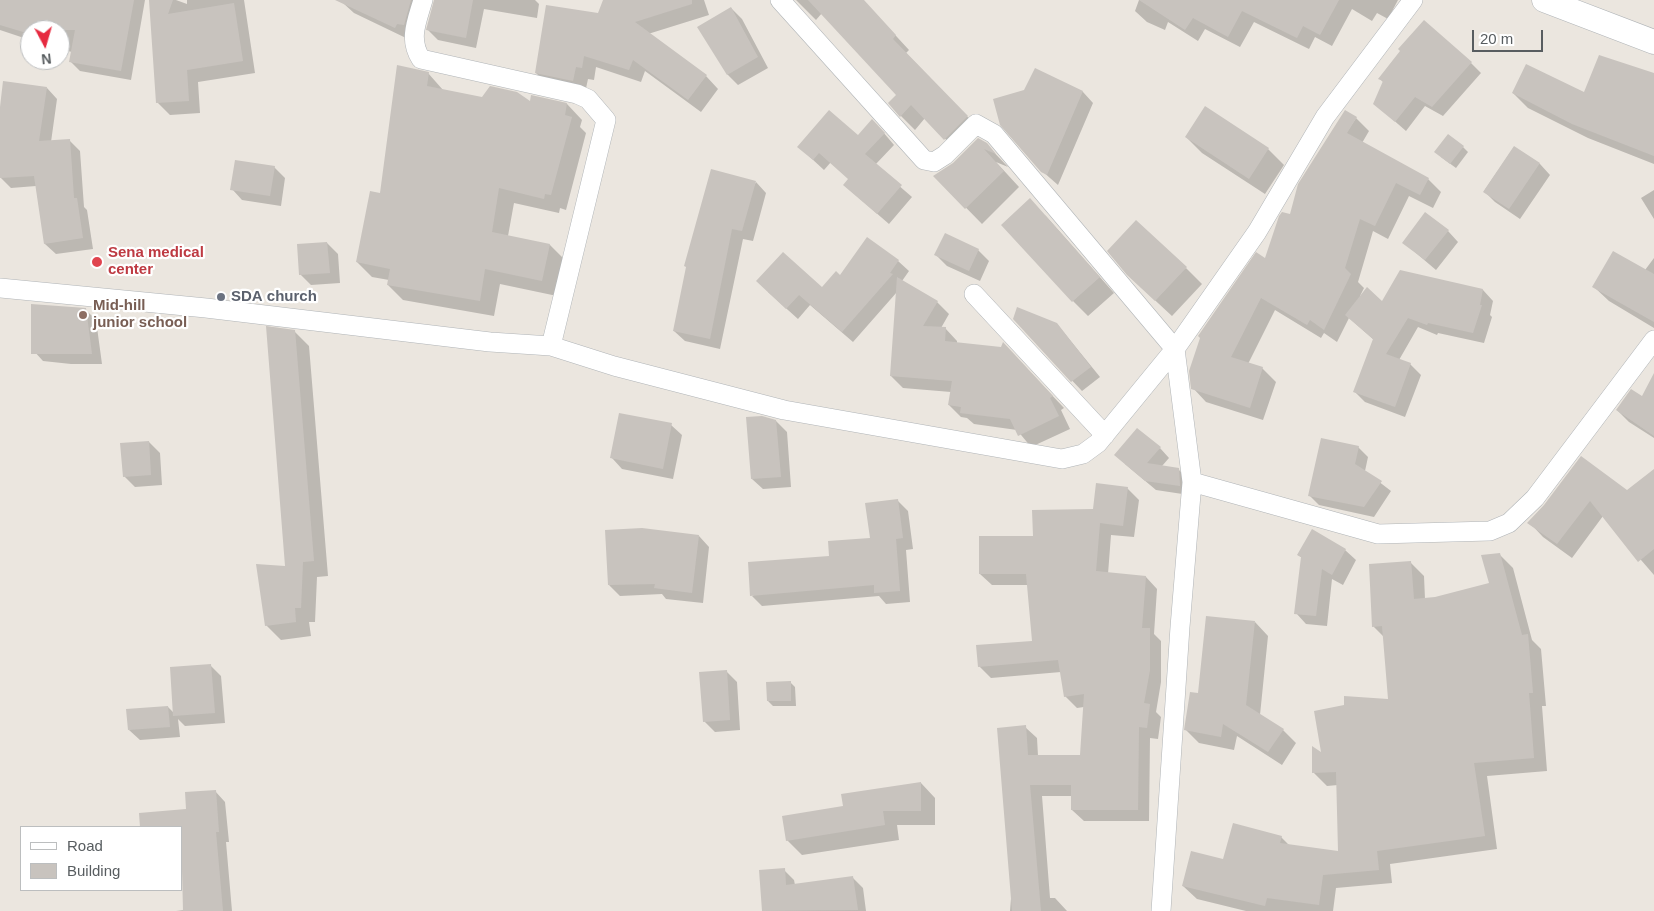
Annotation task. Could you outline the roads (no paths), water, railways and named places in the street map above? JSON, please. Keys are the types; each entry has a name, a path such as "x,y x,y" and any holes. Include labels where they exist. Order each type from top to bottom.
{"street":[{"path":"422,0 413,37 415,50 421,59 577,94 588,99 606,120 551,346"},
{"path":"780,0 924,160 934,162 944,156 976,124 994,134 1175,349 1192,482 1180,627 1161,911"},
{"path":"0,288 206,308 490,342 551,346 614,366 784,410 1062,459 1083,454 1105,435 1175,349 1257,232 1325,118 1414,0"},
{"path":"1544,0 1654,42"},
{"path":"974,294 1105,435"},
{"path":"1192,482 1378,534 1490,531 1509,523 1534,498 1654,340"}],"place":[{"name":"Sena medical center","path":"97,262"},
{"name":"SDA church","path":"221,297"},
{"name":"Mid-hill junior school","path":"83,315"}]}
